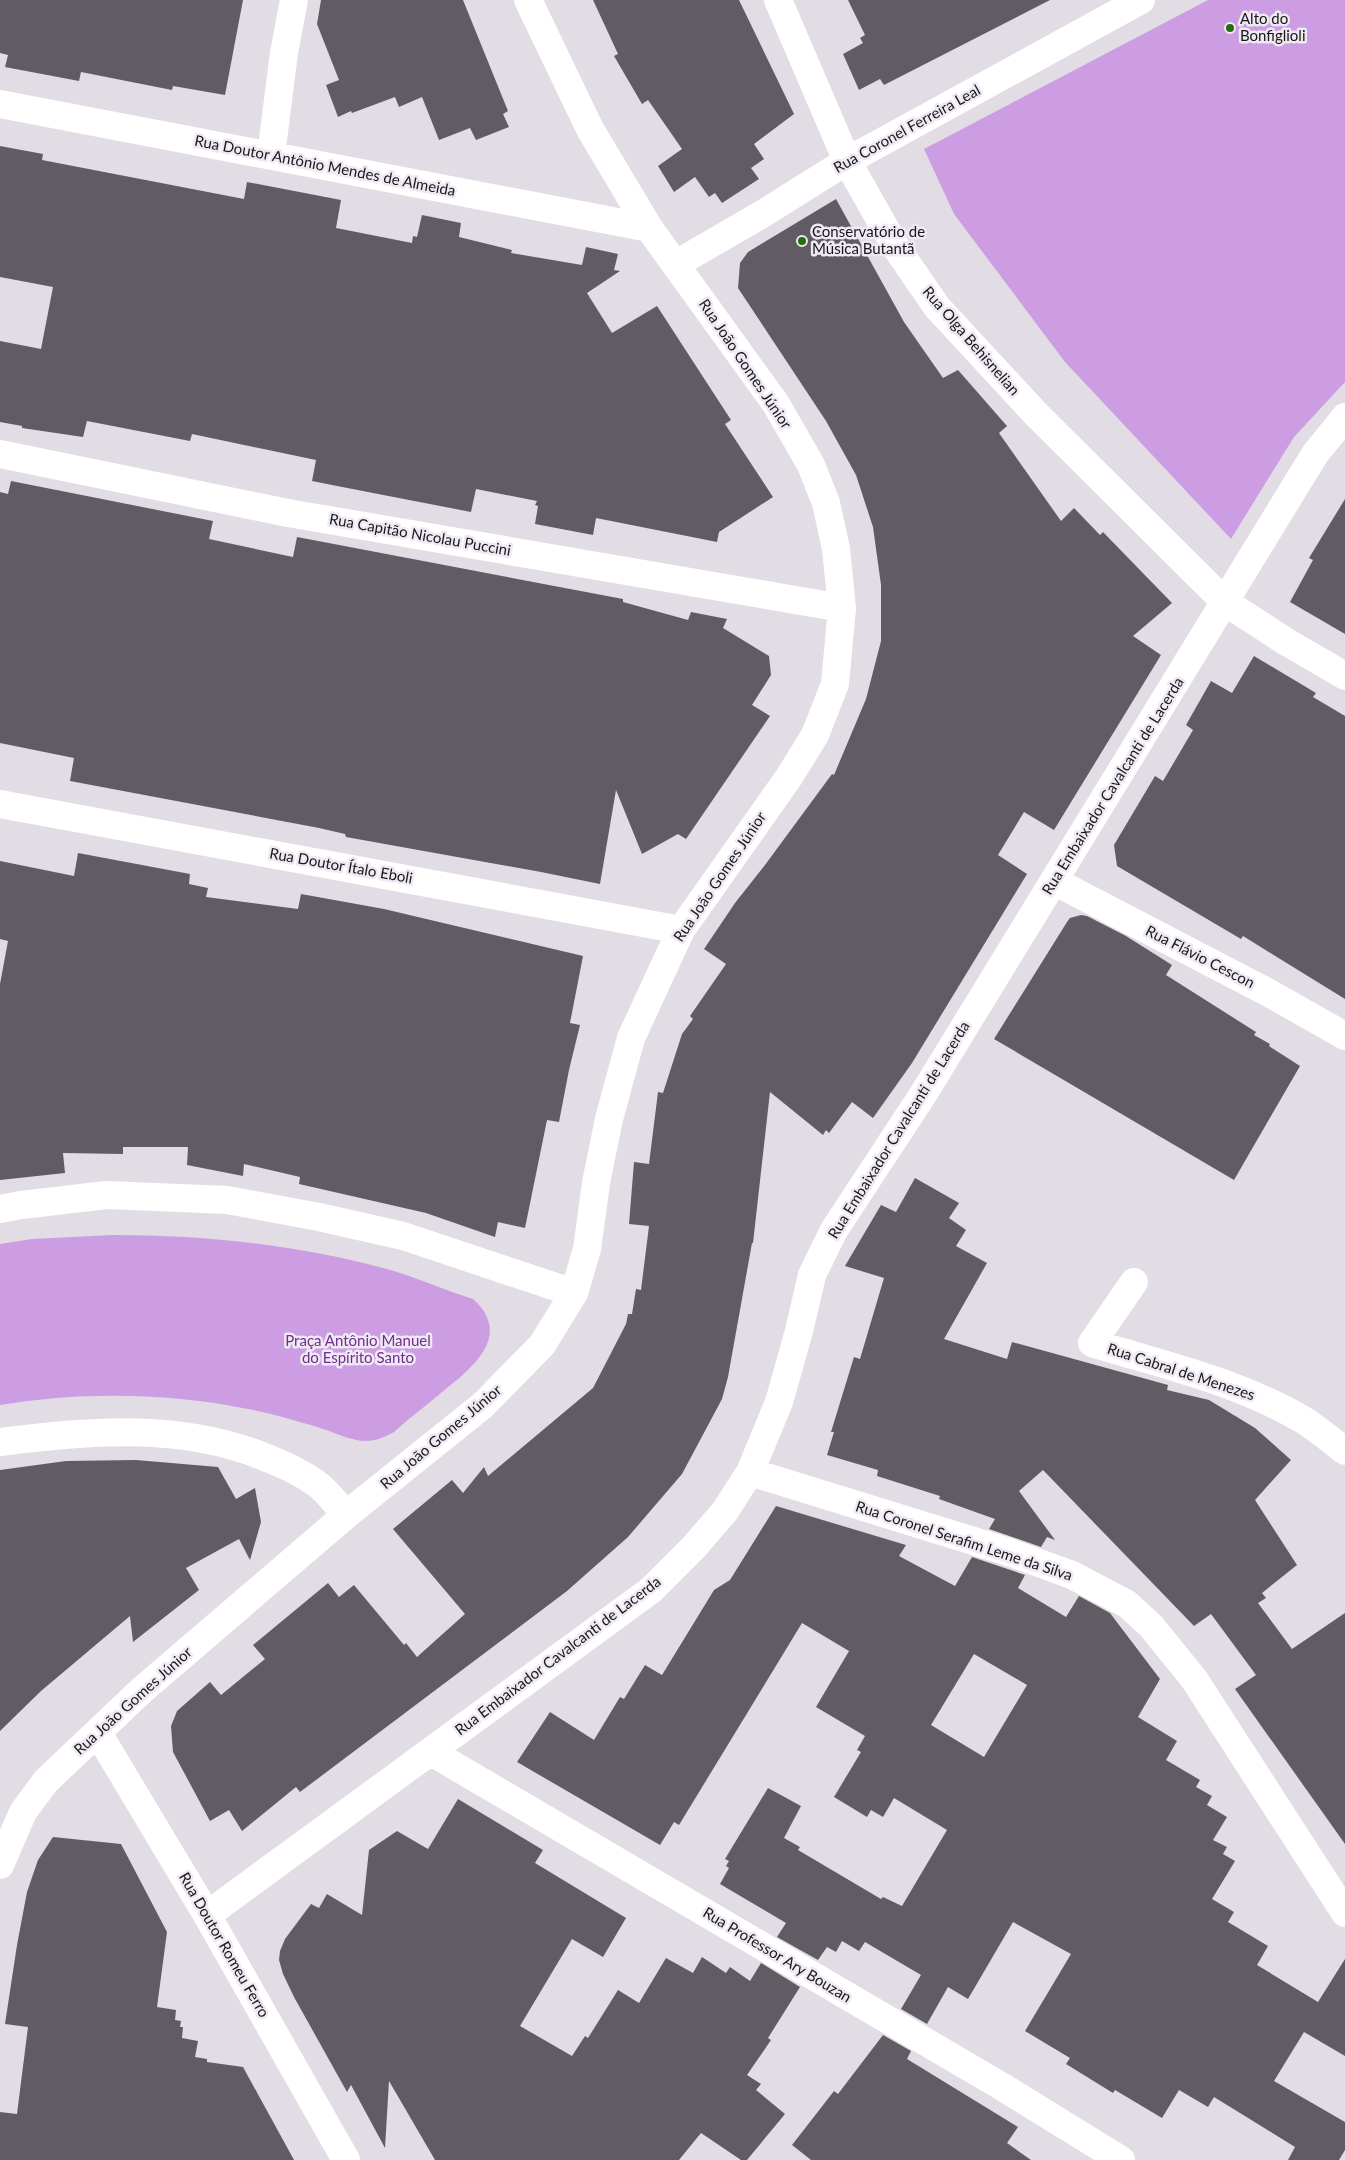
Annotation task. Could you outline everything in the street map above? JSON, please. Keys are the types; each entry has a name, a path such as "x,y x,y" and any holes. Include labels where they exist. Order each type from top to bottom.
{"street":[{"path":"271,155 284,53 294,0"},
{"name":"Rua João Gomes Júnior","path":"0,1865 23,1812 46,1781 142,1690 346,1515 483,1406 542,1344 574,1293 587,1249 596,1183 609,1119 631,1038 681,930 789,777 815,735 835,684 842,608 836,549 828,512 811,465 776,404 649,228 590,129 534,16 528,0"},
{"name":"Rua Olga Behisnelian","path":"778,0 848,161 895,246 937,306 1036,414 1225,602 1285,641 1345,676"},
{"name":"Rua Coronel Ferreira Leal","path":"676,264 848,161 1141,0"},
{"name":"Rua Doutor Antônio Mendes de Almeida","path":"0,104 649,228"},
{"name":"Rua Embaixador Cavalcanti de Lacerda","path":"207,1915 651,1590 694,1547 725,1511 750,1472 779,1402 799,1331 812,1275 834,1230 924,1093 1315,454 1345,417"},
{"name":"Rua Capitão Nicolau Puccini","path":"0,454 288,512 842,608"},
{"name":"Rua Doutor Ítalo Eboli","path":"0,804 681,930"},
{"name":"Rua Flávio Cescon","path":"1054,881 1269,993 1345,1036"},
{"path":"0,1209 21,1204 107,1195 228,1200 319,1217 403,1236 574,1293"},
{"name":"Rua Cabral de Menezes","path":"1134,1282 1092,1343 1222,1383 1264,1400 1305,1422 1345,1451"},
{"path":"0,1442 81,1432 141,1432 196,1436 247,1449 288,1466 318,1485 346,1515"},
{"name":"Rua Coronel Serafim Leme da Silva","path":"750,1472 1006,1551 1072,1575 1127,1604 1151,1626 1194,1679 1345,1913"},
{"name":"Rua Doutor Romeu Ferro","path":"98,1733 207,1915 346,2160"},
{"name":"Rua Professor Ary Bouzan","path":"431,1752 1001,2086 1121,2160"}],"green space":[{"path":"1208,0 1345,0 1345,382 1294,437 1231,539 1065,362 954,214 924,149"},
{"name":"Praça Antônio Manuel do Espírito Santo","path":"113,1235 183,1237 252,1243 320,1254 387,1269 473,1299 485,1313 490,1326 489,1339 484,1351 465,1373 394,1432 370,1441 350,1439 275,1415 207,1402 173,1398 138,1396 68,1397 0,1405 0,1244 32,1239"}],"building":[{"path":"0,0 243,0 225,95 173,86 172,90 81,72 79,81 5,67 8,55 0,53"},
{"path":"321,0 463,0 508,111 503,114 509,127 476,140 470,128 439,140 422,97 399,107 395,97 338,117 326,85 339,80 317,24"},
{"path":"593,0 739,0 794,114 754,144 764,159 751,168 759,179 722,203 715,193 709,197 695,177 674,192 658,166 682,149 648,100 642,104 614,56 618,54"},
{"path":"848,0 1050,0 884,85 880,79 859,90 843,54 863,43 860,38 865,35"},
{"path":"0,146 43,154 42,160 244,199 247,182 341,200 336,228 412,243 413,236 417,237 422,215 461,223 459,237 512,250 511,253 582,265 586,247 618,254 614,270 620,271 587,293 612,333 657,306 731,420 725,424 773,497 719,532 717,542 596,518 593,535 535,524 538,506 535,505 537,501 476,489 471,512 337,486 312,481 316,460 192,434 190,441 87,421 83,437 22,428 22,426 0,422 0,341 41,349 53,287 0,277"},
{"path":"836,199 904,322 943,378 958,370 1007,426 999,433 1061,521 1074,508 1100,535 1103,532 1172,603 1133,636 1161,655 1054,830 1024,812 998,855 1027,874 912,1063 873,1118 852,1102 829,1133 826,1130 823,1135 770,1092 753,1243 728,1377 722,1399 682,1474 628,1537 567,1591 300,1792 296,1787 242,1831 229,1810 210,1821 173,1752 171,1726 177,1711 210,1682 221,1695 265,1659 253,1645 328,1583 339,1597 354,1585 404,1645 406,1643 417,1657 465,1614 393,1529 452,1480 463,1493 484,1467 488,1476 593,1388 626,1324 628,1314 632,1314 636,1289 641,1290 649,1226 629,1224 634,1162 649,1164 658,1092 663,1093 682,1034 693,1019 690,1016 726,964 704,949 735,903 832,774 834,775 866,699 881,641 881,585 873,527 856,475 826,421 738,288 740,263 748,252"},
{"path":"11,481 213,521 209,539 293,557 297,537 623,599 623,602 688,620 691,612 727,619 723,628 769,656 771,675 752,705 770,716 686,839 678,834 642,854 616,790 600,884 346,837 345,834 319,828 70,781 74,758 0,743 0,492 8,494"},
{"path":"1345,499 1345,634 1290,602 1313,560 1309,558"},
{"path":"1254,656 1316,693 1313,697 1345,716 1345,999 1243,936 1241,939 1117,866 1114,845 1155,776 1163,781 1193,730 1186,725 1211,681 1232,693"},
{"path":"78,853 190,874 189,884 208,888 206,897 298,909 301,894 384,909 583,956 570,1023 580,1025 559,1122 547,1120 525,1228 498,1222 495,1237 426,1213 299,1184 300,1177 244,1164 243,1176 187,1165 188,1147 123,1147 123,1154 63,1153 65,1173 0,1180 0,984 8,941 0,939 0,861 74,876"},
{"path":"1081,915 1087,916 1126,936 1172,965 1166,975 1256,1032 1254,1035 1300,1066 1234,1180 994,1039 1067,922 1070,918"},
{"path":"915,1178 959,1203 949,1218 966,1230 956,1246 987,1263 944,1339 1007,1359 1012,1342 1168,1385 1167,1390 1209,1400 1255,1428 1291,1460 1255,1500 1297,1565 1262,1593 1266,1598 1258,1603 1292,1649 1345,1613 1345,1844 1235,1689 1256,1675 1211,1614 1194,1626 1043,1470 1019,1491 1055,1540 1047,1537 1041,1547 989,1529 995,1519 939,1499 940,1496 877,1476 878,1470 827,1455 834,1432 831,1432 854,1357 860,1359 884,1278 845,1266 881,1205 896,1212"},
{"path":"136,1460 218,1467 236,1499 255,1488 261,1522 250,1560 239,1539 186,1568 199,1590 133,1642 130,1616 41,1691 0,1731 0,1470 66,1461"},
{"path":"776,1506 906,1545 899,1556 955,1586 972,1557 1025,1575 1018,1588 1066,1617 1079,1596 1110,1613 1160,1679 1138,1717 1177,1741 1166,1760 1200,1780 1196,1787 1212,1796 1207,1805 1227,1817 1213,1840 1227,1847 1223,1854 1235,1861 1212,1899 1234,1912 1228,1922 1268,1946 1257,1965 1318,2002 1345,1959 1345,2056 1304,2032 1274,2081 1345,2122 1345,2150 1339,2160 1288,2160 1295,2147 1214,2097 1208,2107 1179,2090 1162,2118 1115,2090 1113,2093 1066,2064 1070,2058 1025,2031 1071,1954 1013,1922 968,1999 948,1987 927,2024 901,2009 921,1975 865,1942 859,1951 842,1941 836,1952 827,1947 818,1960 777,1937 786,1923 720,1884 729,1868 726,1866 729,1861 725,1859 768,1788 801,1806 784,1838 800,1847 798,1850 881,1899 883,1897 902,1906 947,1830 894,1798 883,1817 871,1810 867,1817 834,1797 861,1752 857,1750 865,1736 816,1707 849,1651 802,1623 679,1825 674,1822 660,1845 517,1762 550,1712 594,1740 620,1697 624,1699 645,1665 662,1675 714,1590 730,1580","holes":["974,1654 1027,1685 984,1757 931,1725"]},
{"path":"458,1799 543,1850 535,1863 626,1918 603,1957 572,1939 520,2026 572,2056 585,2036 588,2038 618,1990 639,2003 666,1958 693,1973 702,1957 726,1973 730,1967 750,1981 761,1963 800,1987 768,2038 771,2040 747,2075 761,2084 756,2090 785,2114 747,2160 741,2160 701,2133 679,2160 435,2160 389,2081 385,2148 351,2085 347,2092 294,1997 283,1974 279,1960 280,1951 285,1939 311,1904 319,1908 327,1894 362,1915 369,1850 397,1831 428,1849"},
{"path":"53,1837 121,1844 167,1932 157,2007 176,2010 175,2020 181,2021 180,2027 183,2027 182,2038 198,2041 195,2057 207,2059 207,2062 243,2067 294,2160 0,2160 0,2112 17,2114 28,2027 5,2024 17,1945 27,1892 38,1860"},
{"path":"883,2035 911,2051 907,2059 1018,2127 1007,2143 1031,2160 811,2160 792,2145 834,2091 838,2094"}],"place":[{"name":"Alto do Bonfiglioli","path":"1230,28"},
{"name":"Conservatório de Música Butantã","path":"802,241"}]}
